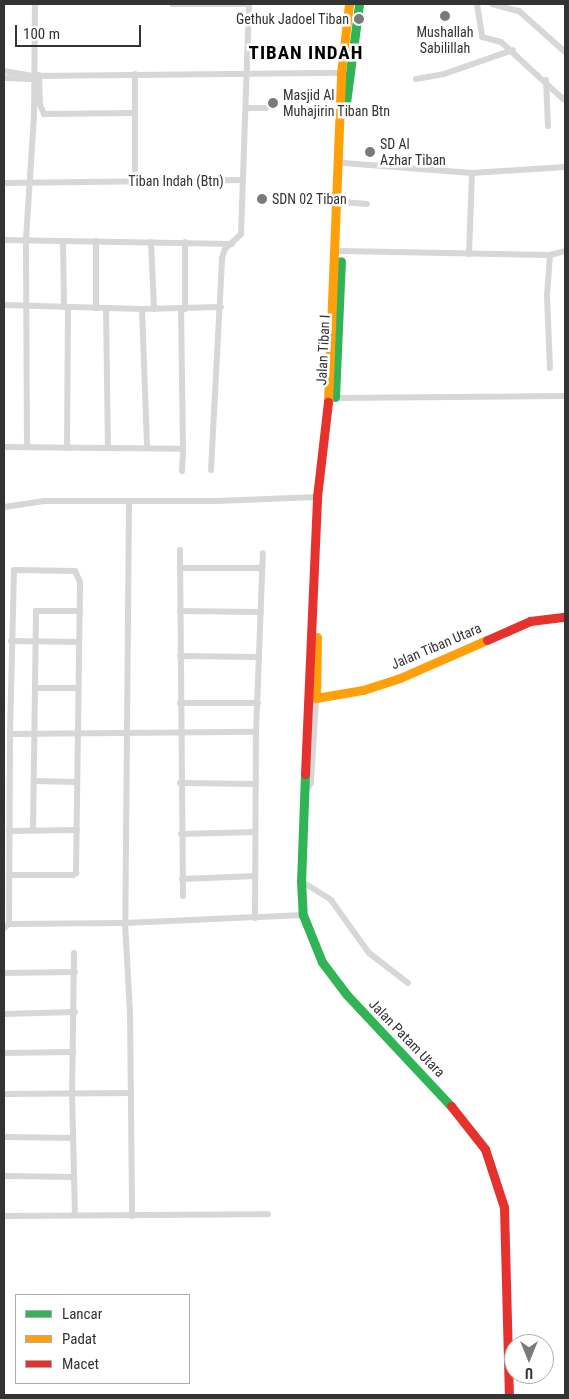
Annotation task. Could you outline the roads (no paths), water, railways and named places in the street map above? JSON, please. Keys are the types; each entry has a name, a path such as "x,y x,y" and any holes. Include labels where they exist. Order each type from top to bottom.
{"street":[{"path":"26,448 28,305 26,239 35,77 35,4"},
{"name":"Tiban Indah (Btn)","path":"4,183 242,180 248,108 249,4 172,4"},
{"name":"Jalan Tiban I","path":"313,696 317,497 330,392 340,73 348,4"},
{"name":"Jalan Tiban I","path":"313,696 323,496 334,398 347,75 359,4"},
{"path":"477,4 482,37 500,41 513,50 565,99"},
{"path":"492,4 519,11 565,52"},
{"path":"416,79 444,74 513,50"},
{"path":"4,71 35,77"},
{"path":"4,78 135,74 340,73"},
{"path":"135,74 135,181"},
{"path":"35,77 40,105 44,114 135,113"},
{"path":"546,80 548,126"},
{"path":"248,108 266,108"},
{"path":"344,163 472,173 565,167"},
{"path":"469,254 472,173"},
{"path":"211,470 221,307 222,258 225,249 241,234 242,180"},
{"path":"343,202 367,204"},
{"path":"4,240 232,244"},
{"path":"63,241 66,307 67,448"},
{"path":"96,241 96,308"},
{"path":"151,242 154,309"},
{"path":"182,471 185,242"},
{"path":"341,252 550,255 565,251"},
{"path":"550,255 547,295 550,368"},
{"path":"4,305 142,310 221,307"},
{"path":"106,308 108,448"},
{"path":"142,310 147,448"},
{"path":"334,398 565,396"},
{"path":"4,447 183,449"},
{"path":"4,507 46,501 129,502 317,497"},
{"path":"129,502 125,924 131,1094 132,1216"},
{"path":"180,550 180,784 183,896"},
{"path":"255,918 256,732 263,553"},
{"path":"180,568 262,568"},
{"path":"9,875 73,875 77,867 80,582 75,571 14,570 7,926 125,924 304,915"},
{"path":"33,830 36,611 80,611"},
{"path":"180,611 261,612"},
{"name":"Jalan Tiban Utara","path":"313,696 363,690 400,678 530,621 565,617"},
{"path":"12,641 79,642"},
{"path":"180,656 259,657"},
{"path":"35,688 78,688"},
{"name":"Jalan Patam Utara","path":"313,696 301,881 304,915 322,962 347,996 441,1093 485,1149 504,1207 509,1395"},
{"path":"180,703 258,703"},
{"path":"10,734 256,732"},
{"path":"34,781 77,782"},
{"path":"180,784 256,784"},
{"path":"9,831 77,830"},
{"path":"181,834 255,832"},
{"path":"182,879 255,876"},
{"path":"301,881 332,900 369,953 408,983"},
{"path":"74,953 75,1012 72,1093 75,1215"},
{"path":"4,973 75,972"},
{"path":"4,1014 75,1012"},
{"path":"4,1053 73,1052"},
{"path":"4,1094 131,1094"},
{"path":"4,1137 73,1138"},
{"path":"4,1176 74,1177"},
{"path":"4,1216 268,1214"}],"place":[{"name":"Mushallah Sabilillah","path":"445,16"},
{"name":"Gethuk Jadoel Tiban","path":"359,19"},
{"name":"Masjid Al Muhajirin Tiban Btn","path":"273,103"},
{"name":"SD Al Azhar Tiban","path":"370,152"},
{"name":"SDN 02 Tiban","path":"262,199"}],"district":[{"name":"TIBAN INDAH","path":"306,53"}]}
